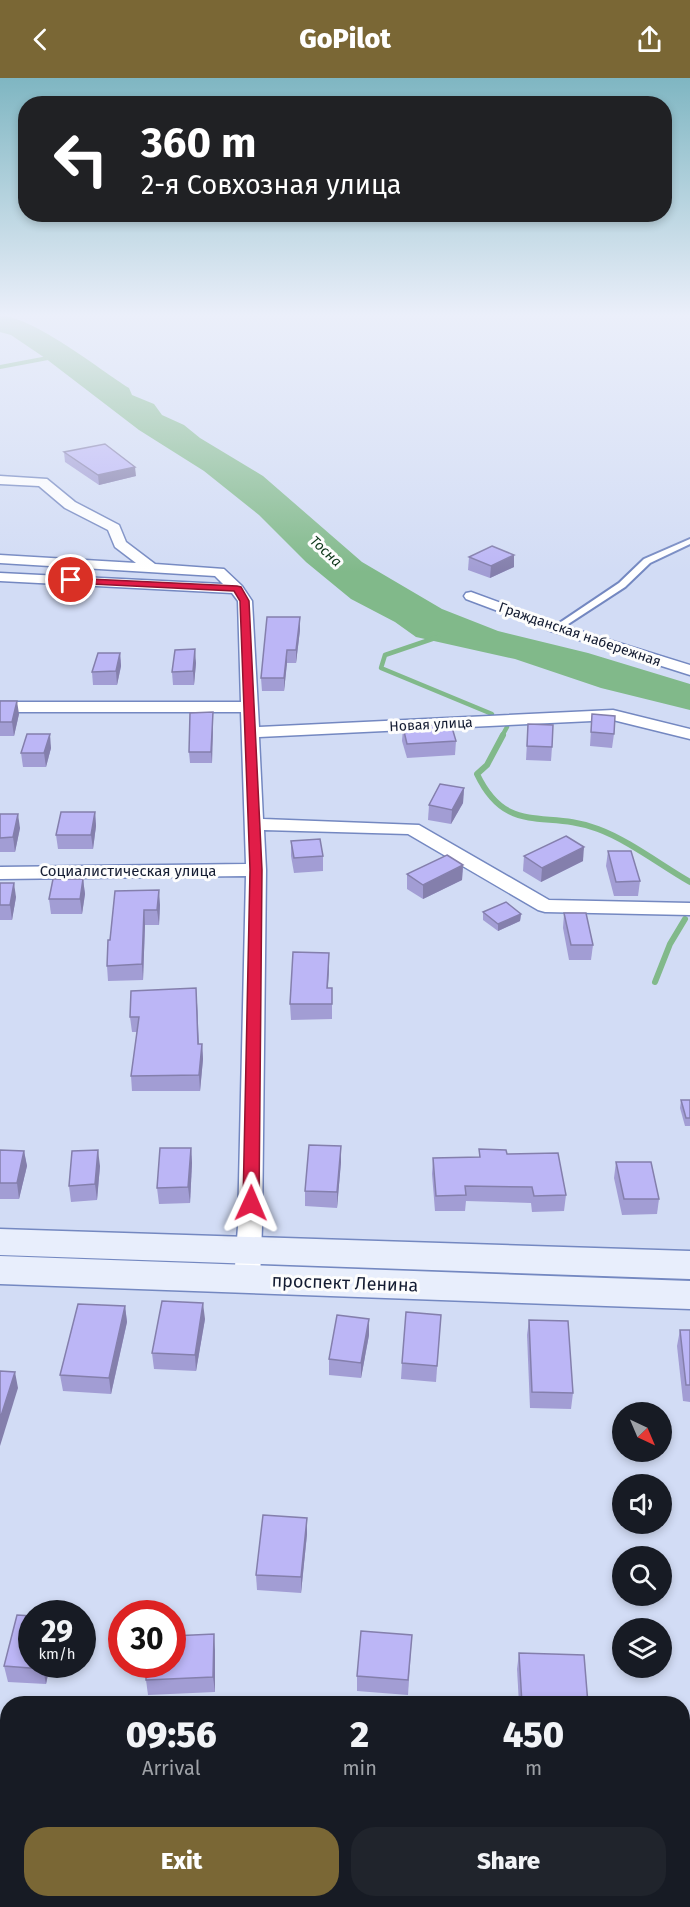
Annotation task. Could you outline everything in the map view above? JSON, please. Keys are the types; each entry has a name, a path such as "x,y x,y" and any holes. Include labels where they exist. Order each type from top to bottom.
{"main road":[{"name":"проспект Ленина","path":"0,1242 248,1265 690,1295"},
{"name":"проспект Ленина","path":"0,1270 248,1265 690,1265"}],"street":[{"path":"0,480 42,482 70,505 114,528 120,544 148,566"},
{"path":"0,559 219,572 233,585 244,601 256,870 248,1265"},
{"path":"0,577 233,585"},
{"name":"Гражданская набережная","path":"471,596 556,628 690,670"},
{"path":"0,707 249,707"},
{"name":"Новая улица","path":"250,732 613,715 690,734"},
{"path":"254,824 412,829 545,906 690,909"},
{"name":"Социалистическая улица","path":"0,873 256,870"}],"lane":[{"path":"556,628 622,585 646,561 690,541"}],"water":[{"name":"Тосна","path":"102,401 148,401 154,404 162,415 184,425 200,438 263,476 362,562 442,609 498,631 588,653 690,684 690,710 601,688 515,659 416,637 395,622 351,599 306,562 259,515 204,471 139,430"}],"building":[{"path":"105,444 135,467 98,475 64,452"},
{"path":"492,546 514,555 491,566 469,557"},
{"path":"267,617 300,617 296,650 287,650 284,678 261,678"},
{"path":"195,649 193,671 172,672 175,650"},
{"path":"98,653 120,653 116,671 92,672"},
{"path":"0,701 17,701 12,722 0,722"},
{"path":"213,712 211,752 189,752 190,713"},
{"path":"592,714 615,716 614,734 591,732"},
{"path":"451,724 456,741 407,744 403,727"},
{"path":"528,724 553,725 552,747 527,746"},
{"path":"27,734 50,734 44,753 21,753"},
{"path":"440,784 464,788 452,810 429,805"},
{"path":"61,812 95,812 91,835 56,835"},
{"path":"0,814 18,814 13,837 0,838"},
{"path":"566,836 584,847 542,868 524,856"},
{"path":"320,839 323,856 294,858 291,841"},
{"path":"608,851 631,851 640,881 616,882"},
{"path":"447,855 463,865 423,885 407,874"},
{"path":"53,879 83,879 80,899 49,899"},
{"path":"0,883 14,883 10,905 0,905"},
{"path":"159,890 157,910 144,910 142,964 107,966 115,891"},
{"path":"506,902 521,914 498,924 483,912"},
{"path":"564,913 586,913 593,945 571,945"},
{"path":"293,952 329,953 327,988 332,988 332,1004 290,1004"},
{"path":"196,988 198,1044 202,1044 199,1075 131,1076 139,1017 130,1017 131,991"},
{"path":"681,1100 690,1100 690,1118 686,1118"},
{"path":"309,1145 341,1146 337,1192 305,1191"},
{"path":"160,1148 191,1148 188,1187 157,1188"},
{"path":"479,1149 506,1150 507,1154 558,1153 566,1195 534,1196 532,1187 465,1186 466,1195 436,1196 433,1158 480,1157"},
{"path":"0,1150 24,1151 17,1183 0,1183"},
{"path":"98,1150 95,1184 69,1186 72,1151"},
{"path":"616,1162 651,1162 659,1199 624,1199"},
{"path":"162,1301 203,1303 195,1355 152,1353"},
{"path":"78,1304 125,1306 109,1378 60,1375"},
{"path":"406,1312 441,1315 437,1366 402,1363"},
{"path":"337,1315 369,1319 361,1363 329,1359"},
{"path":"529,1320 568,1321 573,1393 532,1392"},
{"path":"680,1330 690,1330 690,1385 686,1385"},
{"path":"0,1371 15,1372 0,1419"},
{"path":"263,1515 307,1518 301,1577 256,1575"},
{"path":"17,1615 18,1615 18,1667 4,1666"},
{"path":"361,1631 412,1635 408,1680 357,1676"},
{"path":"214,1634 213,1677 146,1680 146,1678 186,1678 186,1635"},
{"path":"519,1653 584,1655 587,1696 522,1696"}],"waterway":[{"path":"438,637 385,655 381,668 492,714"},
{"path":"502,736 507,727"},
{"path":"503,735 487,765 477,774 489,794 501,806 515,814 529,818 579,823 598,829 633,846 690,882"},
{"path":"655,982 670,944 685,919"}],"route":[{"path":"71,580 237,589 244,601 256,870 251,1203"}]}
